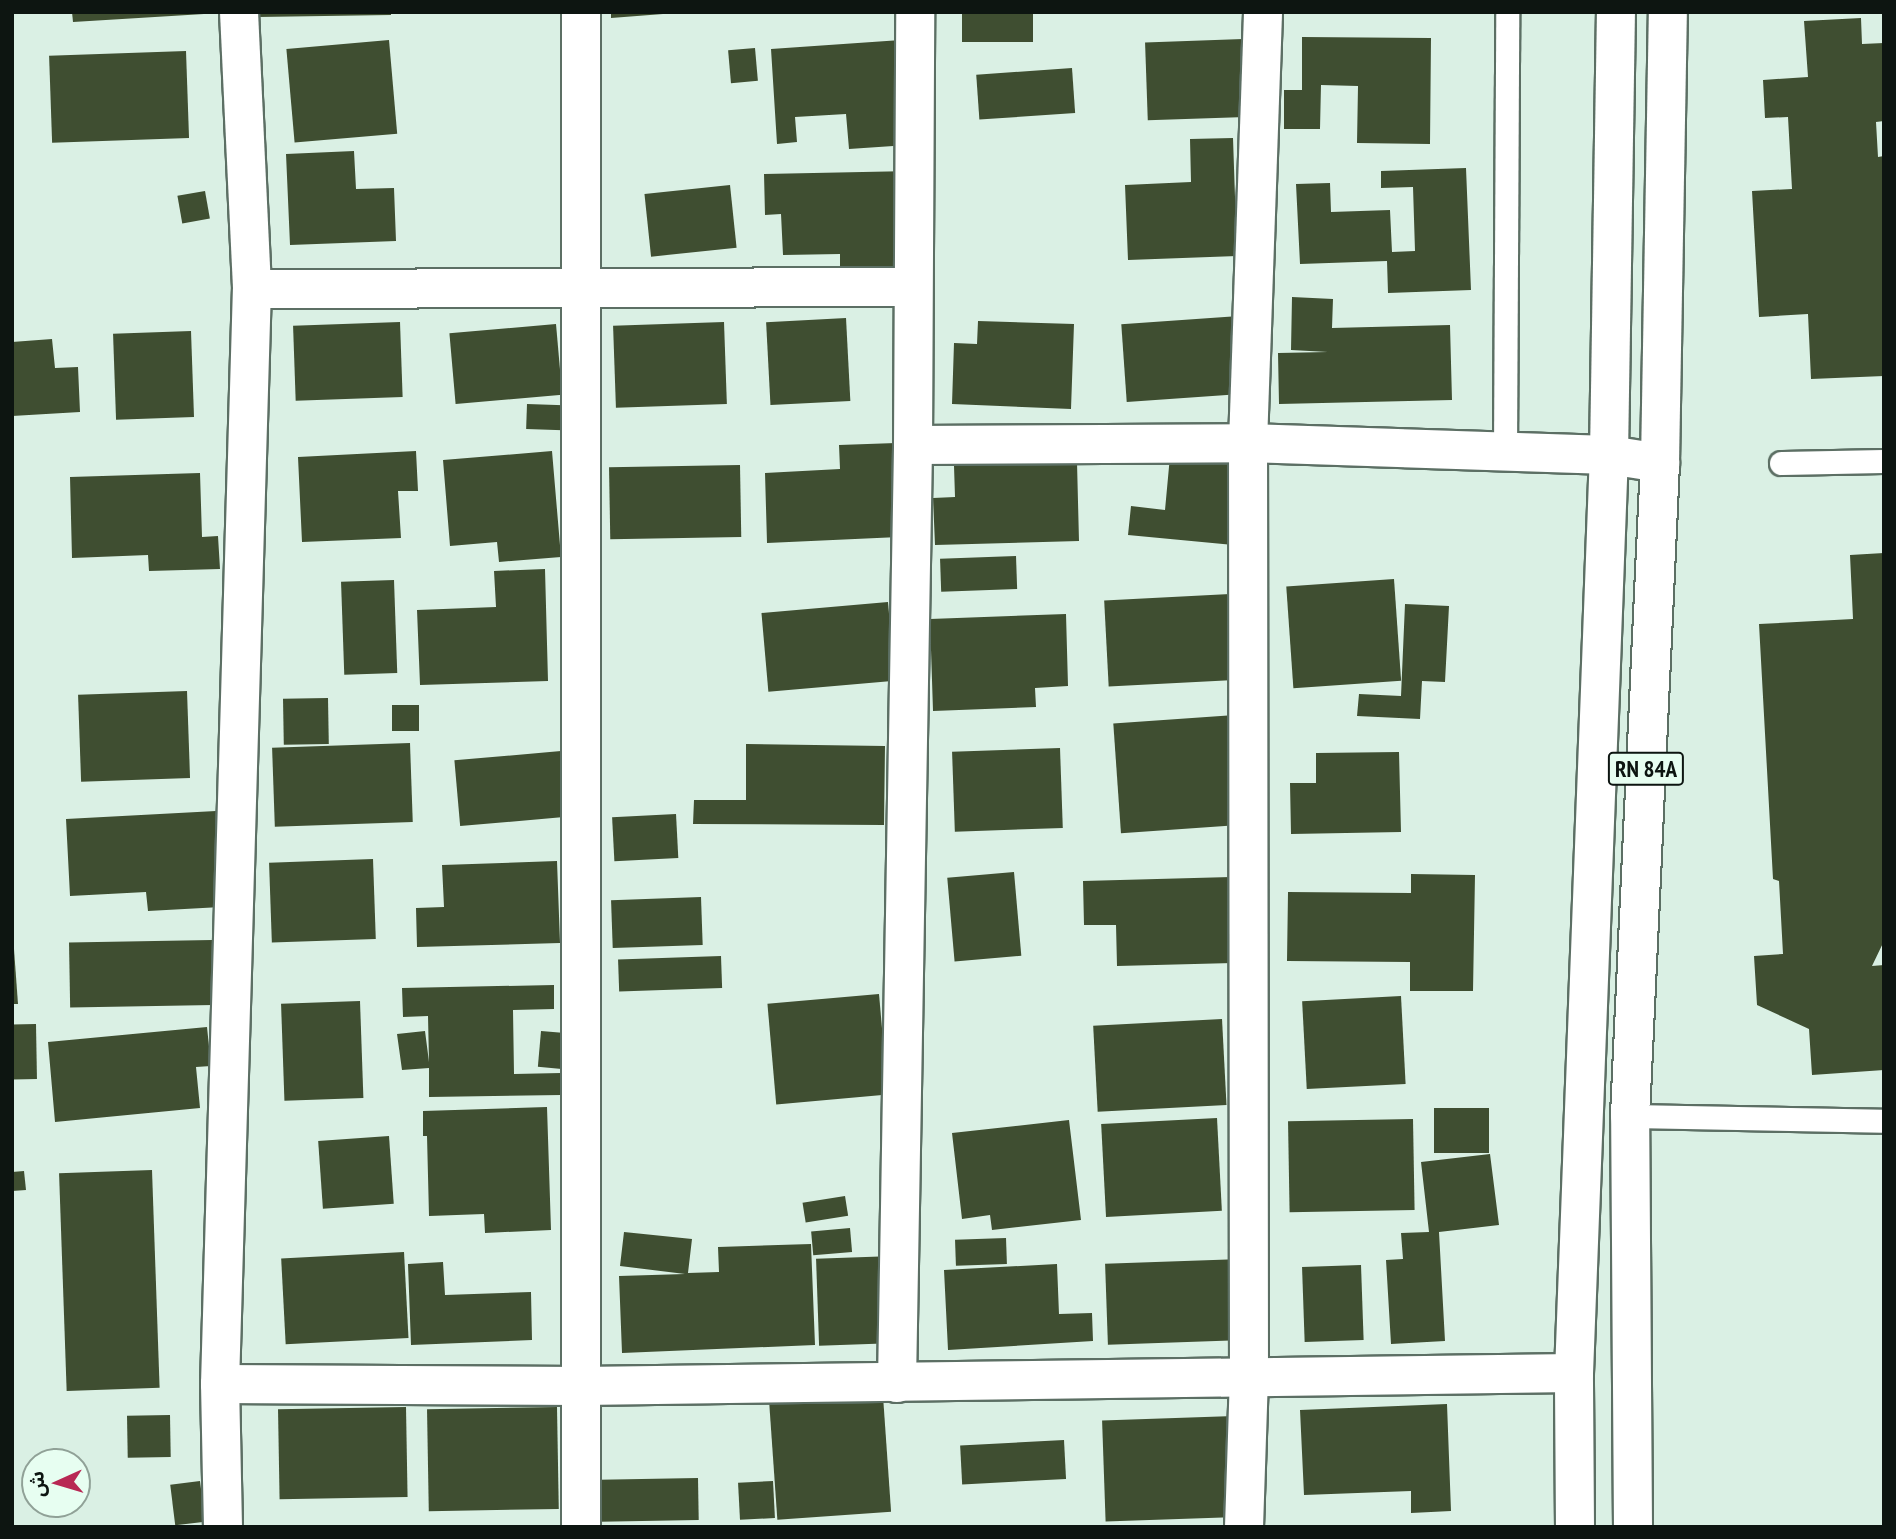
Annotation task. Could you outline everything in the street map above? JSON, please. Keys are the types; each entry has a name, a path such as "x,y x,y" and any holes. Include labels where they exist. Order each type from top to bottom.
{"street":[{"path":"223,1527 220,1384 251,289 239,12"},
{"path":"581,12 581,1527"},
{"path":"897,1383 913,444 915,12"},
{"path":"1244,1527 1249,1379 1248,443 1263,12"},
{"name":"RN 84A","path":"1575,1527 1574,1373 1609,455 1616,12"},
{"name":"RN 84A","path":"1633,1527 1630,1116 1660,463 1668,12"},
{"path":"251,289 914,287"},
{"path":"913,444 1248,443 1609,455 1660,463"},
{"path":"220,1384 581,1386 1574,1373"}],"lane":[{"path":"1505,451 1507,12"},
{"path":"1781,463 1884,461"},
{"path":"1630,1116 1884,1121"}],"building":[{"path":"72,12 204,12 204,14 73,22"},
{"path":"258,12 391,12 391,15 258,17"},
{"path":"611,12 662,12 663,14 611,18"},
{"path":"962,12 1033,12 1033,42 962,42"},
{"path":"1861,18 1862,44 1884,43 1884,121 1876,122 1878,157 1884,156 1884,376 1811,379 1808,314 1759,317 1752,191 1792,189 1788,117 1765,118 1763,80 1808,77 1804,21"},
{"path":"1302,37 1431,38 1430,144 1357,143 1358,86 1321,85 1320,129 1284,129 1284,90 1302,90"},
{"path":"1243,39 1246,117 1148,120 1145,42"},
{"path":"389,40 397,134 295,143 286,49"},
{"path":"901,40 908,145 849,149 846,114 795,117 797,142 777,144 771,49"},
{"path":"755,48 758,81 731,83 728,50"},
{"path":"186,51 189,138 52,143 49,56"},
{"path":"1072,68 1075,113 979,120 976,75"},
{"path":"1233,138 1237,256 1128,260 1125,185 1191,182 1190,139"},
{"path":"354,151 356,189 394,188 396,241 290,245 286,154"},
{"path":"1466,168 1471,290 1388,293 1387,261 1300,264 1296,184 1330,183 1331,212 1390,210 1392,252 1415,251 1413,187 1381,188 1381,171"},
{"path":"912,171 914,278 840,279 840,254 783,255 781,214 765,215 764,174"},
{"path":"730,185 737,248 651,257 644,194"},
{"path":"205,191 210,219 182,223 177,196"},
{"path":"1292,297 1333,299 1332,328 1450,325 1452,400 1279,404 1278,353 1328,352 1291,350"},
{"path":"1239,316 1244,394 1127,402 1121,324"},
{"path":"846,318 850,401 770,405 766,322"},
{"path":"978,321 1074,324 1071,409 952,404 954,343 977,344"},
{"path":"400,322 403,397 296,401 293,326"},
{"path":"724,322 727,404 616,408 613,326"},
{"path":"556,324 562,395 456,404 449,333"},
{"path":"191,331 194,417 116,420 113,334"},
{"path":"52,339 55,368 78,367 80,412 12,416 12,342"},
{"path":"527,404 564,405 563,430 526,429"},
{"path":"896,443 899,537 767,543 765,473 840,469 839,445"},
{"path":"416,451 418,491 398,491 401,538 302,542 298,457"},
{"path":"552,451 561,557 499,562 497,542 450,546 443,460"},
{"path":"1170,456 1251,465 1244,546 1128,535 1131,506 1165,510"},
{"path":"1077,462 1079,541 935,545 933,498 955,497 954,466"},
{"path":"740,465 741,537 610,539 609,467"},
{"path":"200,473 202,537 218,536 220,569 149,571 148,555 72,558 70,477"},
{"path":"1884,553 1884,941 1872,966 1884,965 1884,1070 1812,1075 1809,1029 1757,1005 1754,956 1783,954 1779,881 1773,879 1759,624 1853,619 1850,555"},
{"path":"1016,556 1017,589 941,592 940,559"},
{"path":"545,569 548,681 420,685 417,610 496,607 494,571"},
{"path":"1394,579 1401,681 1293,688 1286,587"},
{"path":"394,580 397,673 344,675 341,582"},
{"path":"1230,594 1235,680 1109,686 1104,601"},
{"path":"888,602 895,681 768,692 761,613"},
{"path":"1405,604 1449,606 1445,682 1422,681 1420,719 1357,716 1359,694 1401,696"},
{"path":"1066,614 1068,686 1035,688 1036,707 933,711 930,619"},
{"path":"187,691 190,778 81,782 78,695"},
{"path":"328,698 329,744 284,745 283,699"},
{"path":"392,705 419,705 419,731 392,731"},
{"path":"1235,715 1243,825 1121,833 1113,724"},
{"path":"410,743 413,822 275,827 272,748"},
{"path":"746,744 885,746 884,825 693,824 694,800 746,800"},
{"path":"1060,748 1063,828 955,832 952,752"},
{"path":"561,751 567,817 460,826 454,760"},
{"path":"1399,752 1401,832 1291,834 1290,783 1316,783 1316,753"},
{"path":"216,811 221,907 148,911 146,892 70,896 66,819"},
{"path":"676,814 678,858 614,861 612,817"},
{"path":"373,859 376,939 272,943 269,863"},
{"path":"557,861 560,943 417,947 416,908 444,907 442,865"},
{"path":"1014,872 1021,956 955,962 947,878"},
{"path":"1411,874 1475,875 1473,991 1410,991 1410,962 1287,961 1288,892 1411,893"},
{"path":"1231,877 1233,963 1117,966 1116,925 1084,925 1083,881"},
{"path":"701,897 703,945 613,948 611,900"},
{"path":"12,922 18,1004 12,1004"},
{"path":"212,940 213,1005 70,1007 69,942"},
{"path":"721,956 722,988 619,992 618,960"},
{"path":"554,985 554,1009 513,1010 514,1074 561,1073 561,1095 429,1097 429,1068 402,1070 397,1034 425,1031 429,1062 428,1016 403,1017 402,988"},
{"path":"879,994 888,1095 776,1104 767,1004"},
{"path":"1401,996 1406,1084 1307,1089 1302,1001"},
{"path":"360,1001 363,1098 284,1101 281,1004"},
{"path":"1222,1019 1227,1105 1098,1112 1093,1026"},
{"path":"12,1024 36,1024 37,1079 13,1079"},
{"path":"207,1027 211,1066 196,1067 200,1108 55,1122 48,1042"},
{"path":"541,1031 565,1033 562,1069 538,1067"},
{"path":"547,1107 551,1230 485,1233 484,1214 429,1216 427,1136 423,1136 423,1111"},
{"path":"1434,1108 1489,1108 1489,1153 1434,1153"},
{"path":"1217,1118 1222,1211 1106,1217 1101,1124"},
{"path":"1413,1119 1415,1210 1290,1212 1288,1121"},
{"path":"1069,1120 1081,1220 992,1230 990,1215 962,1219 952,1133"},
{"path":"389,1136 394,1204 323,1209 318,1141"},
{"path":"1490,1154 1499,1225 1439,1232 1445,1341 1391,1344 1386,1260 1403,1259 1401,1233 1429,1232 1421,1162"},
{"path":"152,1170 160,1388 67,1391 59,1173"},
{"path":"24,1171 26,1190 12,1191 12,1172"},
{"path":"845,1196 848,1216 806,1222 803,1203"},
{"path":"850,1228 852,1252 813,1255 811,1231"},
{"path":"624,1232 692,1239 688,1273 719,1272 718,1247 811,1244 815,1345 622,1353 619,1276 685,1274 620,1266"},
{"path":"1006,1238 1007,1264 956,1266 955,1240"},
{"path":"404,1252 409,1338 286,1344 281,1258"},
{"path":"894,1256 897,1343 819,1346 816,1259"},
{"path":"1242,1259 1245,1340 1108,1345 1105,1264"},
{"path":"443,1262 445,1295 531,1292 532,1340 411,1345 408,1264"},
{"path":"1057,1264 1059,1314 1092,1313 1093,1341 948,1350 944,1270"},
{"path":"1361,1265 1364,1340 1305,1342 1302,1267"},
{"path":"883,1396 891,1512 777,1520 769,1404"},
{"path":"1447,1404 1451,1511 1411,1513 1411,1491 1304,1495 1300,1410"},
{"path":"406,1407 408,1497 280,1499 278,1409"},
{"path":"557,1407 559,1509 429,1511 427,1409"},
{"path":"170,1415 171,1457 128,1458 127,1416"},
{"path":"1234,1416 1238,1517 1106,1522 1102,1421"},
{"path":"1064,1440 1066,1479 962,1484 960,1445"},
{"path":"698,1478 699,1520 586,1522 585,1480"},
{"path":"200,1481 205,1522 175,1525 170,1485"},
{"path":"773,1481 775,1518 740,1520 738,1483"}]}
